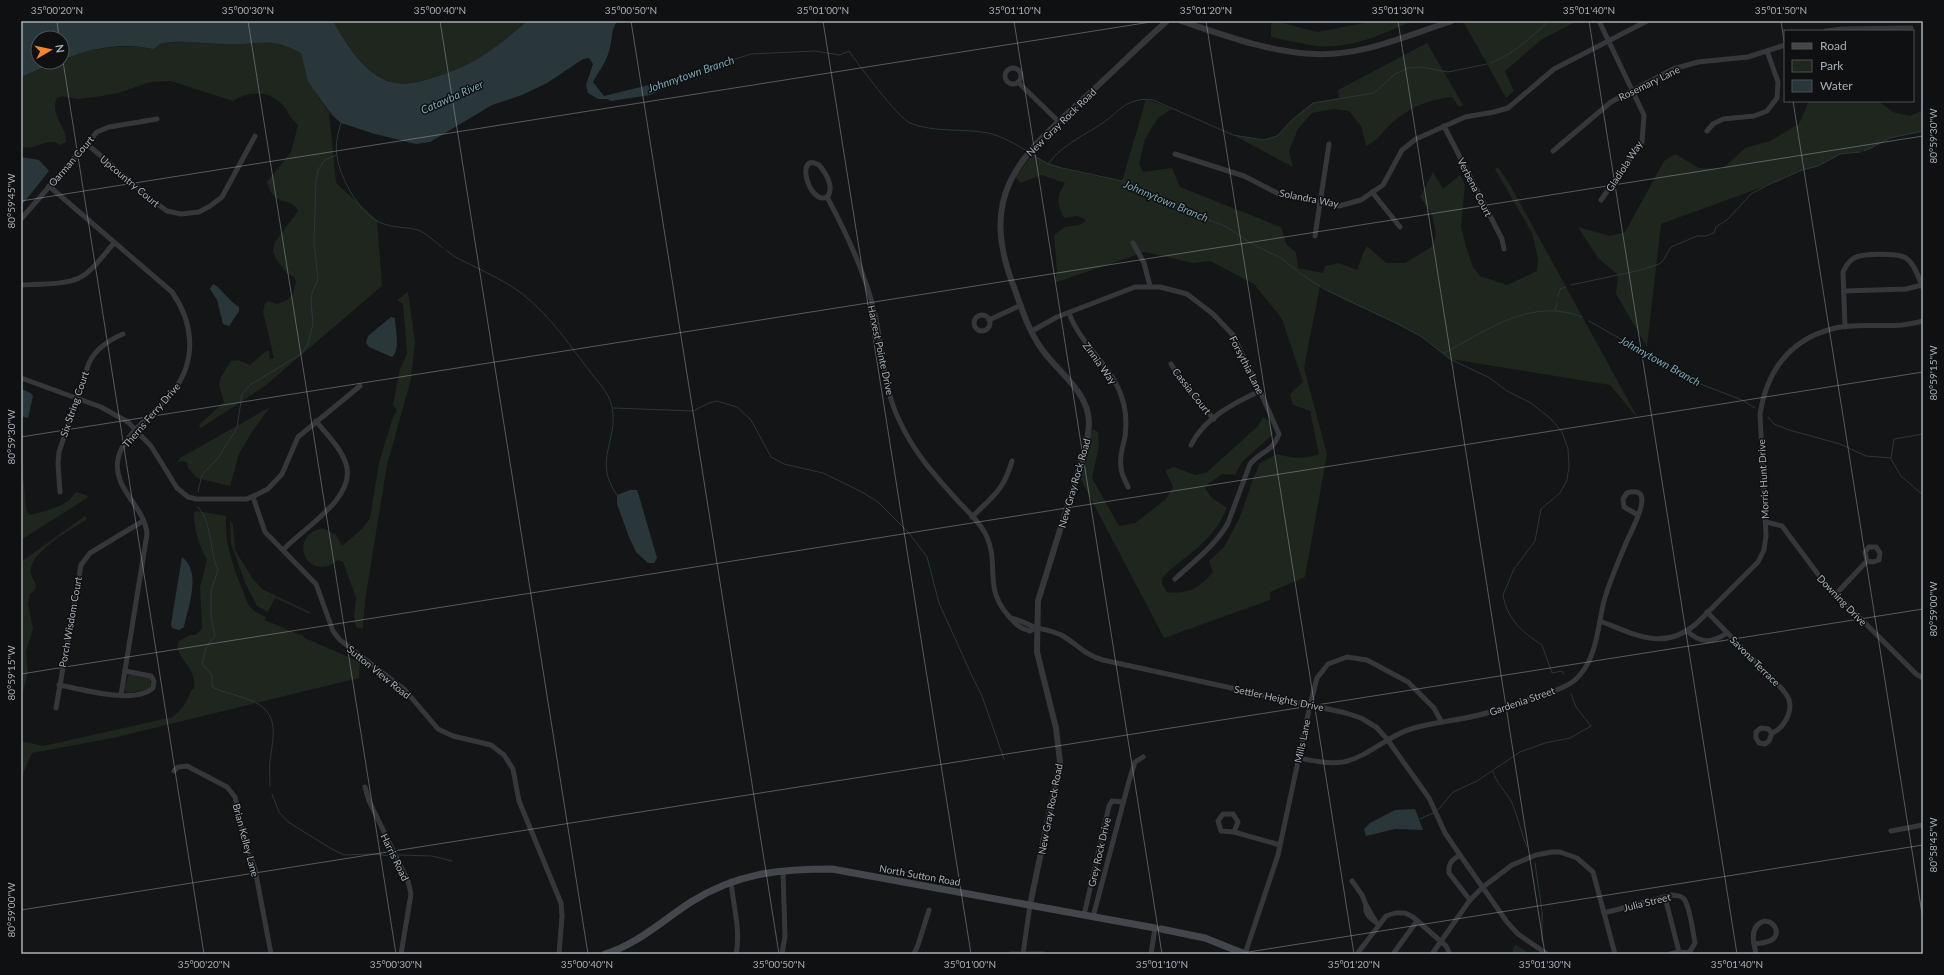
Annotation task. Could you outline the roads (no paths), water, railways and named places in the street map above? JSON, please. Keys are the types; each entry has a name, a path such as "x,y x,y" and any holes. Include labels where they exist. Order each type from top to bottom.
{"main road":[{"name":"North Sutton Road","path":"605,954 633,942 691,902 731,881 758,874 783,870 832,869 1205,938 1245,954"}],"street":[{"name":"New Gray Rock Road","path":"1030,905 1060,762 1056,728 1037,652 1036,628 1038,601 1086,446 1089,423 1086,408 1080,394 1048,359 1032,331 1021,305 1005,263 1000,228 1001,213 1008,186 1019,165 1026,156 1059,122 1167,21"},
{"path":"1181,21 1274,48 1317,54 1347,52 1374,47 1452,21"},
{"name":"Gladiola Way","path":"1599,21 1644,115 1642,142 1601,200"},
{"name":"Solandra Way","path":"1175,154 1244,176 1279,194 1339,206 1361,200 1383,185 1402,150 1416,139 1464,117 1508,108 1554,69 1647,21"},
{"path":"1831,30 1842,28 1911,30 1911,21"},
{"name":"Rosemary Lane","path":"1553,151 1611,102 1673,69 1698,62 1748,57 1784,44"},
{"path":"1707,131 1713,124 1723,119 1754,116 1767,111 1777,98 1778,82 1767,51"},
{"path":"1018,82 1059,122"},
{"name":"Oarman Court","path":"21,219 87,144 93,135 103,129 157,119"},
{"name":"Verbena Court","path":"1444,126 1502,239 1504,249"},
{"name":"Upcountry Court","path":"87,144 152,200 167,210 181,214 198,212 210,206 222,197 255,136"},
{"path":"1316,236 1329,144"},
{"name":"Harvest Pointe Drive","path":"816,163 822,167 831,187 831,193 827,196 820,198 816,196 805,175 805,168 809,164 816,163"},
{"name":"Therns Ferry Drive","path":"49,186 172,292 182,307 189,327 190,353 181,379 174,390 136,429 122,447 117,466 121,482 147,529 147,540 121,695"},
{"path":"1372,192 1400,227"},
{"name":"Harvest Pointe Drive","path":"827,196 853,246 865,279 875,314 890,397 899,420 921,459 983,529 991,551 992,582 995,597 1010,618"},
{"path":"21,285 80,278 87,273 114,243"},
{"path":"1133,243 1144,263 1150,286"},
{"path":"1844,291 1906,289 1922,286 1913,267 1907,259 1898,255 1856,257 1846,264 1843,272 1845,327"},
{"name":"Forsythia Lane","path":"1032,331 1069,313 1124,290 1150,286 1187,294 1213,314 1232,335 1260,390 1279,434 1273,447 1256,457 1250,464 1224,532 1175,579"},
{"path":"989,320 1021,305"},
{"name":"Zinnia Way","path":"1069,313 1074,325 1111,375 1121,394 1125,407 1126,426 1120,466 1128,486"},
{"name":"Morris Hunt Drive","path":"1600,621 1649,639 1670,638 1687,631 1755,566 1764,550 1766,536 1760,414 1763,394 1770,376 1784,357 1810,336 1836,328 1902,325 1923,321"},
{"name":"Six String Court","path":"60,492 58,464 59,452 76,397 93,355 109,341 123,334"},
{"name":"Cassia Court","path":"1171,364 1184,385 1214,419"},
{"path":"21,378 76,397 116,414 136,429 150,446 177,488 188,497 196,499 234,500 253,497 268,489 279,479 285,468 295,441 316,421 360,386"},
{"path":"1191,445 1197,433 1234,402 1260,390"},
{"path":"283,550 300,532 328,510 342,495 346,484 348,472 344,458 316,421"},
{"path":"972,517 1003,486 1012,462"},
{"name":"Gardenia Street","path":"1299,758 1327,763 1345,762 1409,729 1441,721 1478,716 1546,694 1572,682 1580,676 1586,666 1600,621 1603,604 1638,515 1643,499 1640,494 1633,491 1627,493 1624,500 1624,507 1638,515"},
{"name":"Sutton View Road","path":"253,497 265,532 316,584 333,631 340,640 405,690 438,729 453,736 491,745 500,750 508,759 513,769 521,805 561,904 559,954"},
{"name":"Porch Wisdom Court","path":"56,708 80,565 90,553 143,521"},
{"name":"Downing Drive","path":"1766,522 1782,526 1812,569 1916,674 1923,678"},
{"path":"1836,594 1868,561"},
{"name":"Savona Terrace","path":"1707,612 1782,689 1789,700 1790,712 1785,722 1776,731 1772,732"},
{"name":"Settler Heights Drive","path":"1010,618 1017,619 1036,628 1049,629 1064,637 1091,657 1310,705 1361,718 1376,727 1387,739 1429,798 1445,833 1483,887"},
{"path":"1687,631 1695,638 1706,641 1717,640 1727,633"},
{"name":"Mills Lane","path":"1245,954 1280,845 1310,705 1318,678 1328,664 1346,657 1367,660 1408,682 1434,708 1441,721"},
{"path":"59,685 130,696 148,692 154,686 153,678 148,675 125,671"},
{"name":"Grey Rock Drive","path":"1093,917 1135,762 1143,756"},
{"name":"Brian Kelley Lane","path":"174,771 178,766 187,766 227,787 235,797 244,837 255,869 271,954"},
{"name":"Harris Road","path":"365,787 369,801 408,881 411,894 402,954"},
{"name":"Grey Rock Drive","path":"1084,915 1110,806 1112,801 1123,802"},
{"path":"1234,832 1238,822 1233,814 1223,814 1218,821 1221,831 1234,832 1280,845"},
{"path":"1891,832 1923,825"},
{"path":"1432,954 1470,900 1497,875 1516,864 1543,853 1560,852 1577,858 1593,872 1615,954"},
{"path":"1460,855 1451,862 1448,867 1449,873 1470,900"},
{"path":"782,954 785,936 783,870"},
{"path":"731,881 734,912 737,923 738,946 736,954"},
{"path":"1352,881 1362,895 1369,914 1378,924"},
{"path":"1483,887 1507,922 1518,934 1547,954"},
{"name":"Julia Street","path":"1604,913 1665,897 1680,896 1684,899 1695,942 1689,954 1679,952 1670,954"},
{"path":"1665,897 1679,952"},
{"path":"1023,954 1030,905"},
{"path":"914,954 929,910"},
{"path":"1358,954 1378,924 1386,916 1396,913 1405,913 1441,941 1448,949 1450,954"},
{"path":"1393,954 1417,921"},
{"path":"1754,944 1773,938 1776,930 1770,922 1764,921 1756,925 1752,936 1756,954"},
{"path":"1151,954 1158,929"},
{"path":"1011,954 1044,954"}],"water":[{"name":"Catawba River","path":"21,21 333,21 351,50 367,68 386,80 404,84 421,81 444,74 470,63 504,41 527,21 617,21 613,29 608,55 593,82 604,96 669,80 665,88 650,95 611,101 607,99 598,99 588,93 586,85 593,64 589,58 583,59 547,83 522,95 492,105 430,142 416,144 375,134 341,123 332,115 308,82 301,53 280,44 263,42 224,44 171,42 161,44 153,49 130,46 107,47 84,52 70,57 70,30 30,30 30,70 37,70 21,77"},
{"path":"21,157 39,160 49,171 21,206"},
{"path":"213,284 239,307 239,311 229,326 223,324 217,300 210,289"},
{"path":"391,317 395,318 397,339 395,354 392,357 369,347 366,343 368,336"},
{"path":"21,389 31,393 33,396 28,418 21,416"},
{"path":"630,490 637,490 639,496 657,558 654,563 648,563 636,552 617,504 617,495"},
{"path":"182,557 188,563 191,571 192,590 184,627 179,630 172,628 171,624"},
{"path":"1415,809 1423,830 1395,829 1366,836 1364,829 1370,823 1395,810"}],"waterway":[{"path":"1490,63 1514,50 1549,21"},
{"name":"Johnnytown Branch","path":"669,80 751,54 815,51 840,55 849,51 888,101 904,119 910,123 929,128 993,134 1027,151"},
{"path":"1048,164 1054,156 1068,144 1107,120 1123,106 1137,100 1153,100 1233,135 1264,140 1277,136 1293,119 1313,103 1374,93 1395,74 1408,68 1421,67 1448,72 1487,64"},
{"path":"341,123 336,147 339,165 347,186 367,214 384,224 421,231 443,248"},
{"path":"1864,151 1890,138 1923,131"},
{"path":"1571,285 1641,270 1659,264 1663,261 1671,247 1697,236 1706,236 1714,233 1716,227 1728,219 1751,194 1802,170 1818,166 1840,154 1860,152"},
{"name":"Johnnytown Branch","path":"1031,154 1048,164 1122,181 1177,208 1225,226 1254,245 1281,258 1301,274 1326,290 1422,337 1450,359 1490,378 1507,391 1531,403 1551,419 1562,432 1568,449 1569,466 1567,480 1560,493 1541,509 1535,541 1514,569 1503,595 1508,611 1516,624 1542,645 1552,673 1562,671 1564,674"},
{"path":"198,492 202,475 218,458 237,428 242,394 250,385 301,354 308,344 313,324 311,302 312,293 318,279 314,242 316,181 318,170 325,160 337,155"},
{"path":"446,250 455,257 490,274 523,294 544,313 602,387 608,396 612,407 612,430 606,461 610,483 617,495"},
{"path":"1558,297 1560,289 1566,287"},
{"path":"1555,310 1557,303"},
{"name":"Johnnytown Branch","path":"1444,353 1494,326 1510,319 1528,314 1545,311 1563,312 1582,317"},
{"name":"Johnnytown Branch","path":"1589,321 1698,383 1742,400 1755,408"},
{"path":"613,408 693,411 709,403 717,401 737,407 751,420 771,457 784,464 823,473 862,492 878,502 909,533 927,557 939,603 982,696 1004,759"},
{"name":"Johnnytown Branch","path":"1768,417 1774,424 1789,430 1840,444 1866,456 1891,458"},
{"name":"Johnnytown Branch","path":"1891,458 1894,439 1923,434"},
{"path":"1891,459 1901,476 1923,495"},
{"path":"198,507 203,514 209,529 213,554 218,570 211,591 211,616 215,636 206,648 202,664 212,675 212,687 260,705 267,711 271,718 273,734 270,764 270,786"},
{"path":"21,541 21,559"},
{"path":"1438,810 1453,792 1477,781 1520,752 1545,743 1570,738 1591,726 1576,707 1571,694"},
{"path":"1493,771 1496,780 1512,803 1527,847"},
{"path":"272,794 279,812 288,822 330,848 344,855 373,854 391,856"},
{"path":"1420,819 1433,813"},
{"path":"399,855 432,856 452,861"},
{"path":"1535,863 1542,911 1542,942"}]}
